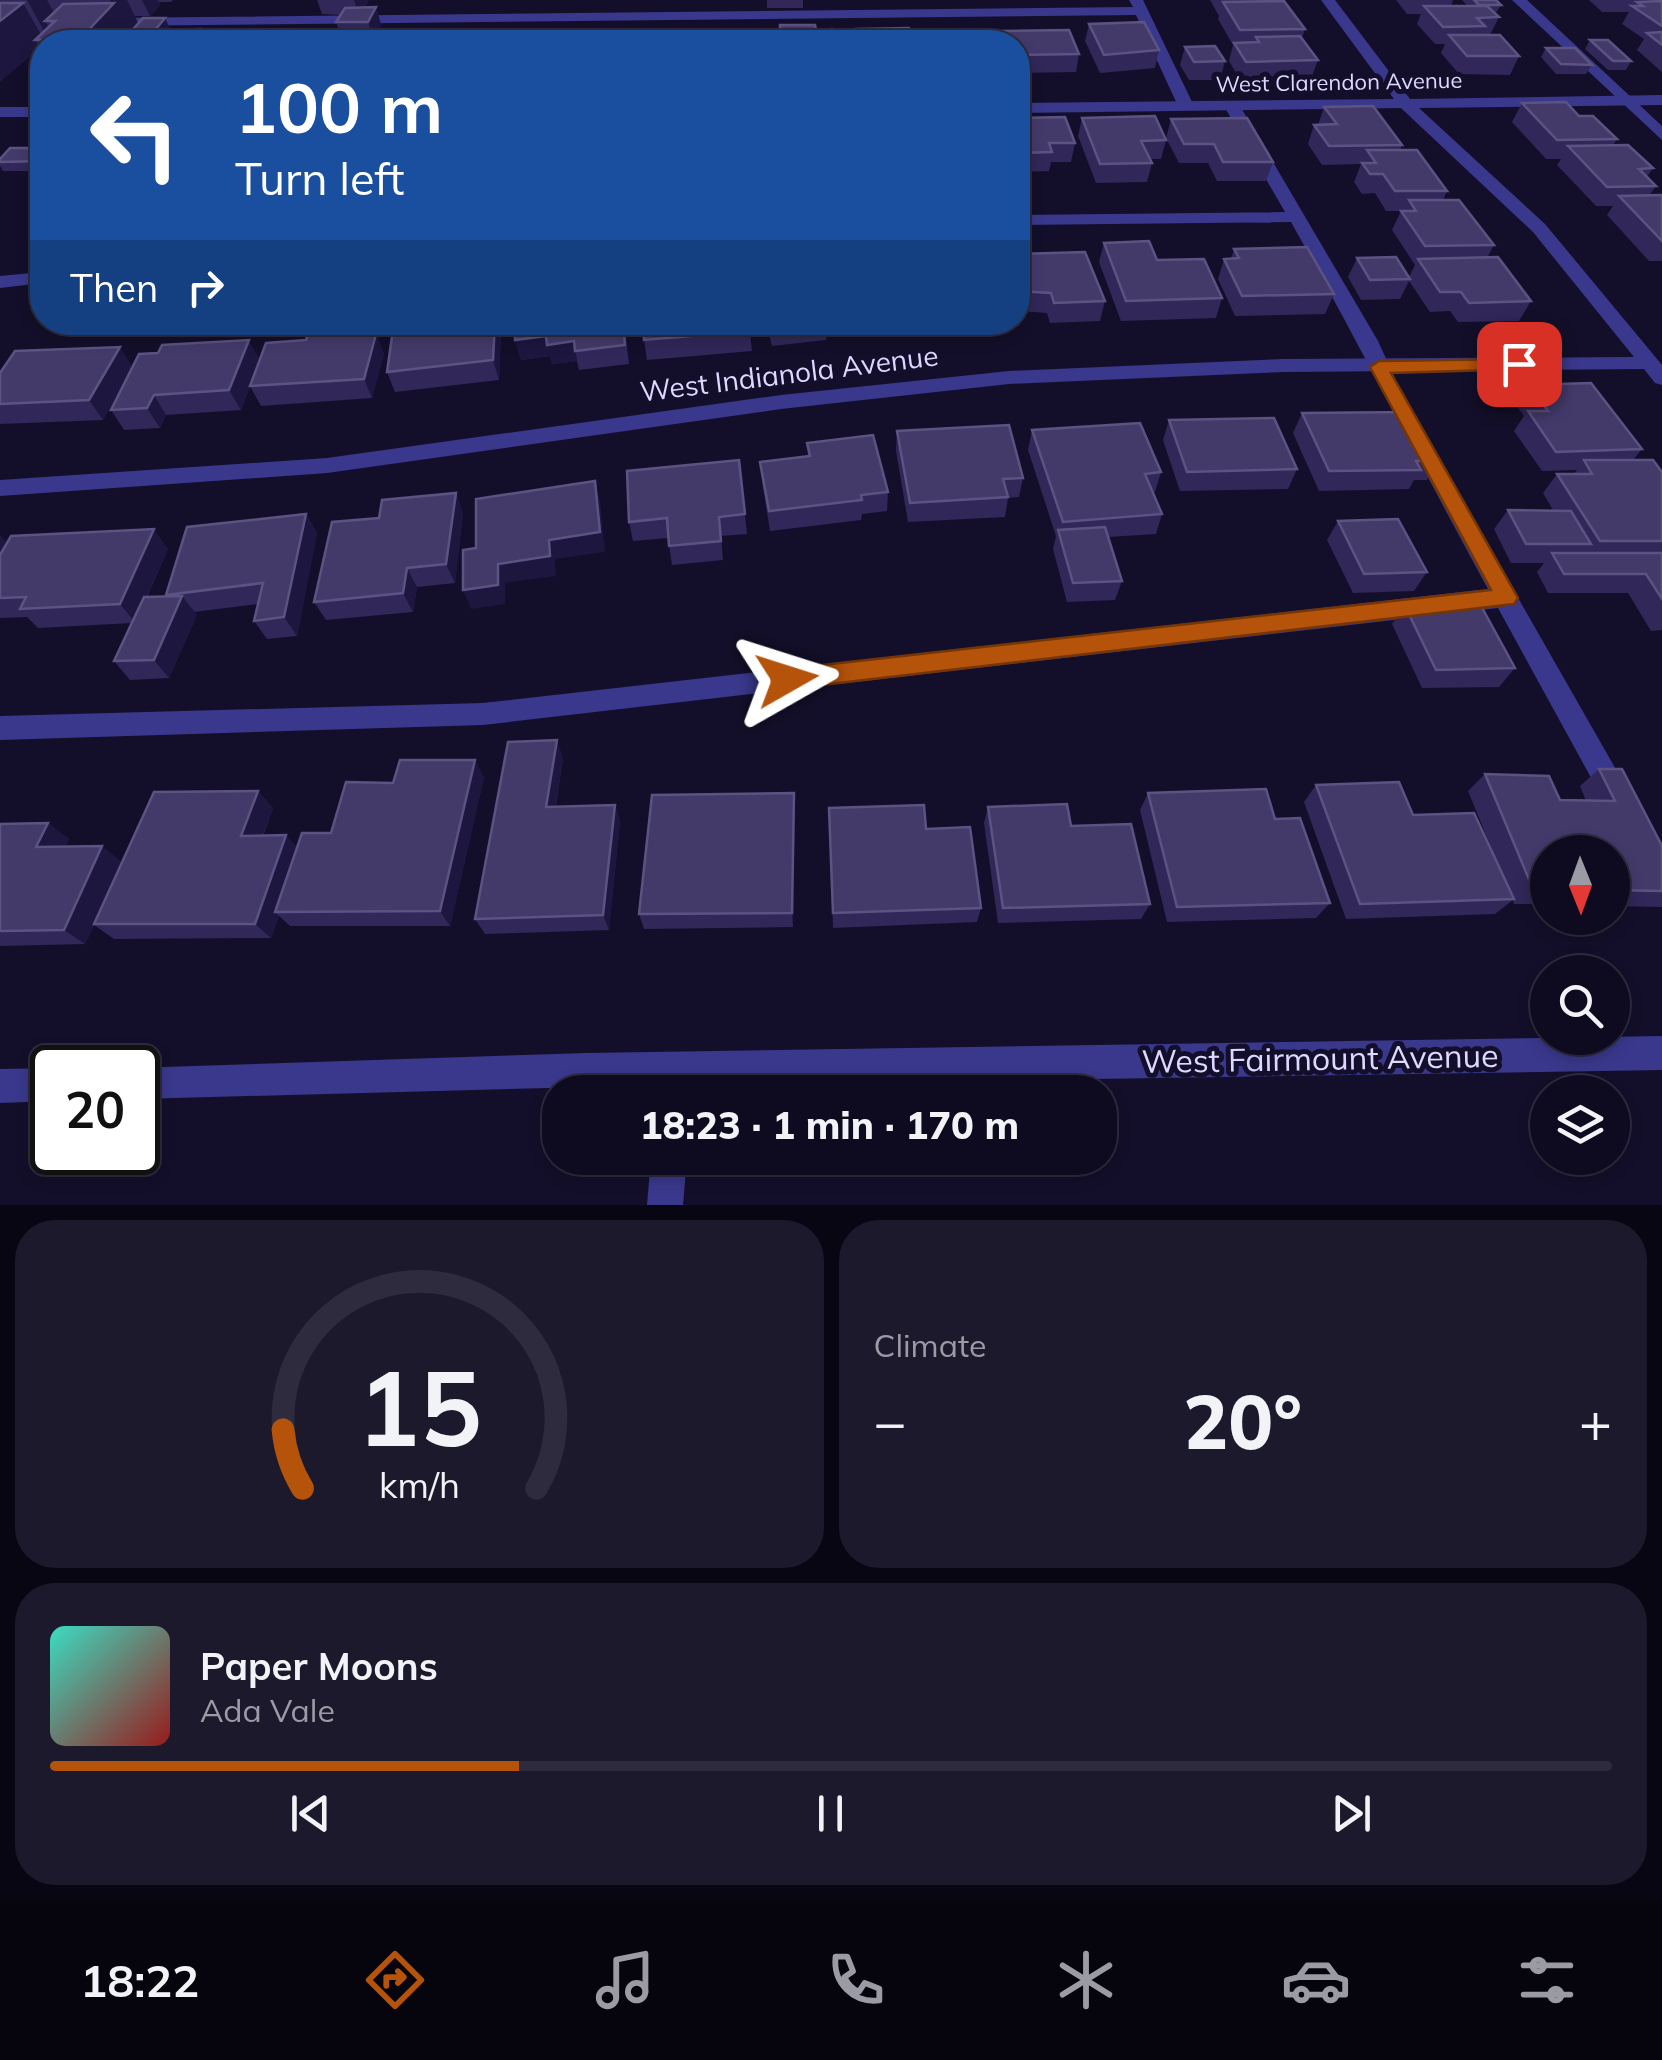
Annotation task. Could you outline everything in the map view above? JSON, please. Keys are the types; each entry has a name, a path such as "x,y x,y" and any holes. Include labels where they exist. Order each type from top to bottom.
{"street":[{"path":"1328,0 1406,104 1538,228 1656,370"},
{"path":"1520,0 1662,135"},
{"path":"98,22 1138,6 1186,106"},
{"name":"West Clarendon Avenue","path":"1030,108 1662,100"},
{"path":"1232,106 1298,217 1625,812"},
{"path":"0,112 30,112"},
{"path":"1030,220 1298,217"},
{"path":"0,282 30,279"},
{"name":"West Indianola Avenue","path":"0,488 189,478 371,460 698,412 919,386 1204,369 1656,370"},
{"path":"0,728 482,714 1506,598"},
{"name":"West Fairmount Avenue","path":"859,1075 1662,1053"},
{"name":"West Fairmount Avenue","path":"160,1082 542,1080"},
{"path":"0,1086 30,1085"},
{"path":"665,1205 668,1175"}],"building":[{"path":"1474,0 1496,0 1501,5 1479,5"},
{"path":"1284,1 1305,29 1240,30 1223,2"},
{"path":"1662,1 1662,26 1632,6 1643,6 1637,2"},
{"path":"0,3 23,3 0,21"},
{"path":"114,3 88,30 46,30 55,21 45,21 63,4"},
{"path":"1424,6 1487,6 1499,17 1477,18 1485,26 1443,27"},
{"path":"376,7 368,22 336,22 345,8"},
{"path":"143,18 165,18 155,30 132,30"},
{"path":"1144,22 1159,50 1104,55 1089,24"},
{"path":"780,25 815,25 816,30 780,30"},
{"path":"909,28 909,30 856,30"},
{"path":"1069,30 1079,54 1030,55 1030,31"},
{"path":"1662,32 1662,45 1647,33"},
{"path":"1449,35 1500,35 1519,56 1467,56"},
{"path":"1300,36 1318,60 1246,62 1234,43 1259,42 1256,37"},
{"path":"1590,40 1608,40 1631,61 1613,61"},
{"path":"1215,46 1225,61 1194,62 1185,47"},
{"path":"1546,48 1575,48 1592,65 1561,64"},
{"path":"1566,102 1579,116 1593,116 1617,139 1557,140 1522,103"},
{"path":"1373,106 1402,145 1329,146 1314,125 1337,124 1324,107"},
{"path":"1155,116 1166,140 1141,141 1152,163 1100,164 1082,118"},
{"path":"1065,117 1075,143 1049,143 1052,152 1030,153 1030,118"},
{"path":"1247,118 1273,162 1223,162 1214,144 1184,144 1171,119"},
{"path":"1628,145 1653,168 1639,169 1656,186 1607,187 1568,146"},
{"path":"10,148 30,148 30,161 0,159"},
{"path":"1367,150 1417,150 1447,191 1395,191 1383,174 1370,174 1362,163 1376,163"},
{"path":"1662,195 1662,241 1619,196"},
{"path":"1409,200 1459,200 1494,245 1425,246 1401,211 1416,211"},
{"path":"1149,241 1157,260 1204,259 1222,298 1126,301 1104,243"},
{"path":"1307,247 1334,294 1242,296 1224,259 1239,258 1234,249"},
{"path":"1085,252 1105,301 1054,303 1051,293 1030,292 1030,254"},
{"path":"1396,257 1410,279 1370,280 1357,258"},
{"path":"1498,257 1531,301 1469,303 1461,292 1440,292 1418,259"},
{"path":"308,335 376,335 364,379 250,386 266,343 306,340"},
{"path":"392,335 494,335 493,360 387,372"},
{"path":"515,335 624,335 625,345 575,351 574,341 547,345 546,336 515,340"},
{"path":"644,335 703,335 644,340"},
{"path":"249,340 229,390 154,395 147,408 111,410 139,354 158,353 162,345"},
{"path":"120,347 89,400 0,404 0,373 15,351"},
{"path":"1591,383 1642,449 1556,452 1528,411 1548,411 1529,385"},
{"path":"1411,412 1439,461 1416,461 1421,470 1329,471 1302,413"},
{"path":"1274,418 1297,469 1187,472 1169,420"},
{"path":"1140,423 1161,472 1145,474 1162,514 1063,522 1032,430"},
{"path":"1009,425 1023,478 1003,479 1008,497 910,503 897,431"},
{"path":"873,435 888,492 861,495 862,500 769,511 760,462 810,456 807,443"},
{"path":"739,460 745,514 719,517 721,541 669,546 667,518 629,522 627,471"},
{"path":"1584,460 1653,460 1662,472 1662,541 1600,541 1557,474 1592,474"},
{"path":"595,481 600,532 549,540 550,556 498,564 498,585 463,590 463,550 476,548 476,499"},
{"path":"456,493 446,564 407,568 403,593 314,602 332,522 379,518 382,500"},
{"path":"1508,510 1571,511 1591,544 1526,544"},
{"path":"306,514 284,617 254,621 263,583 166,595 187,527"},
{"path":"1398,519 1427,572 1364,574 1338,521"},
{"path":"1105,527 1122,581 1073,583 1058,530"},
{"path":"154,529 120,604 20,609 26,597 0,598 0,555 11,536"},
{"path":"1552,553 1662,553 1662,599 1646,574 1564,574"},
{"path":"182,596 154,660 114,661 144,597"},
{"path":"1480,604 1515,668 1436,670 1405,606"},
{"path":"557,740 546,807 615,805 603,915 475,919 508,742"},
{"path":"400,760 475,760 440,911 275,912 302,833 331,833 346,782 393,783"},
{"path":"1599,769 1622,769 1662,846 1662,891 1630,890 1630,835 1530,835 1530,882 1485,774 1549,776 1560,800 1615,801"},
{"path":"1399,782 1413,815 1474,813 1514,899 1360,904 1316,785"},
{"path":"1266,789 1275,819 1300,818 1330,903 1177,907 1148,793"},
{"path":"258,791 241,836 286,835 255,924 94,924 154,792"},
{"path":"794,793 792,913 639,914 652,795"},
{"path":"1067,804 1071,826 1131,824 1150,904 1003,908 988,807"},
{"path":"924,805 926,829 970,827 981,908 833,913 829,808"},
{"path":"48,823 36,847 102,846 64,930 0,931 0,824"}],"route":[{"path":"787,679 1506,598 1379,367 1519,364"}]}
